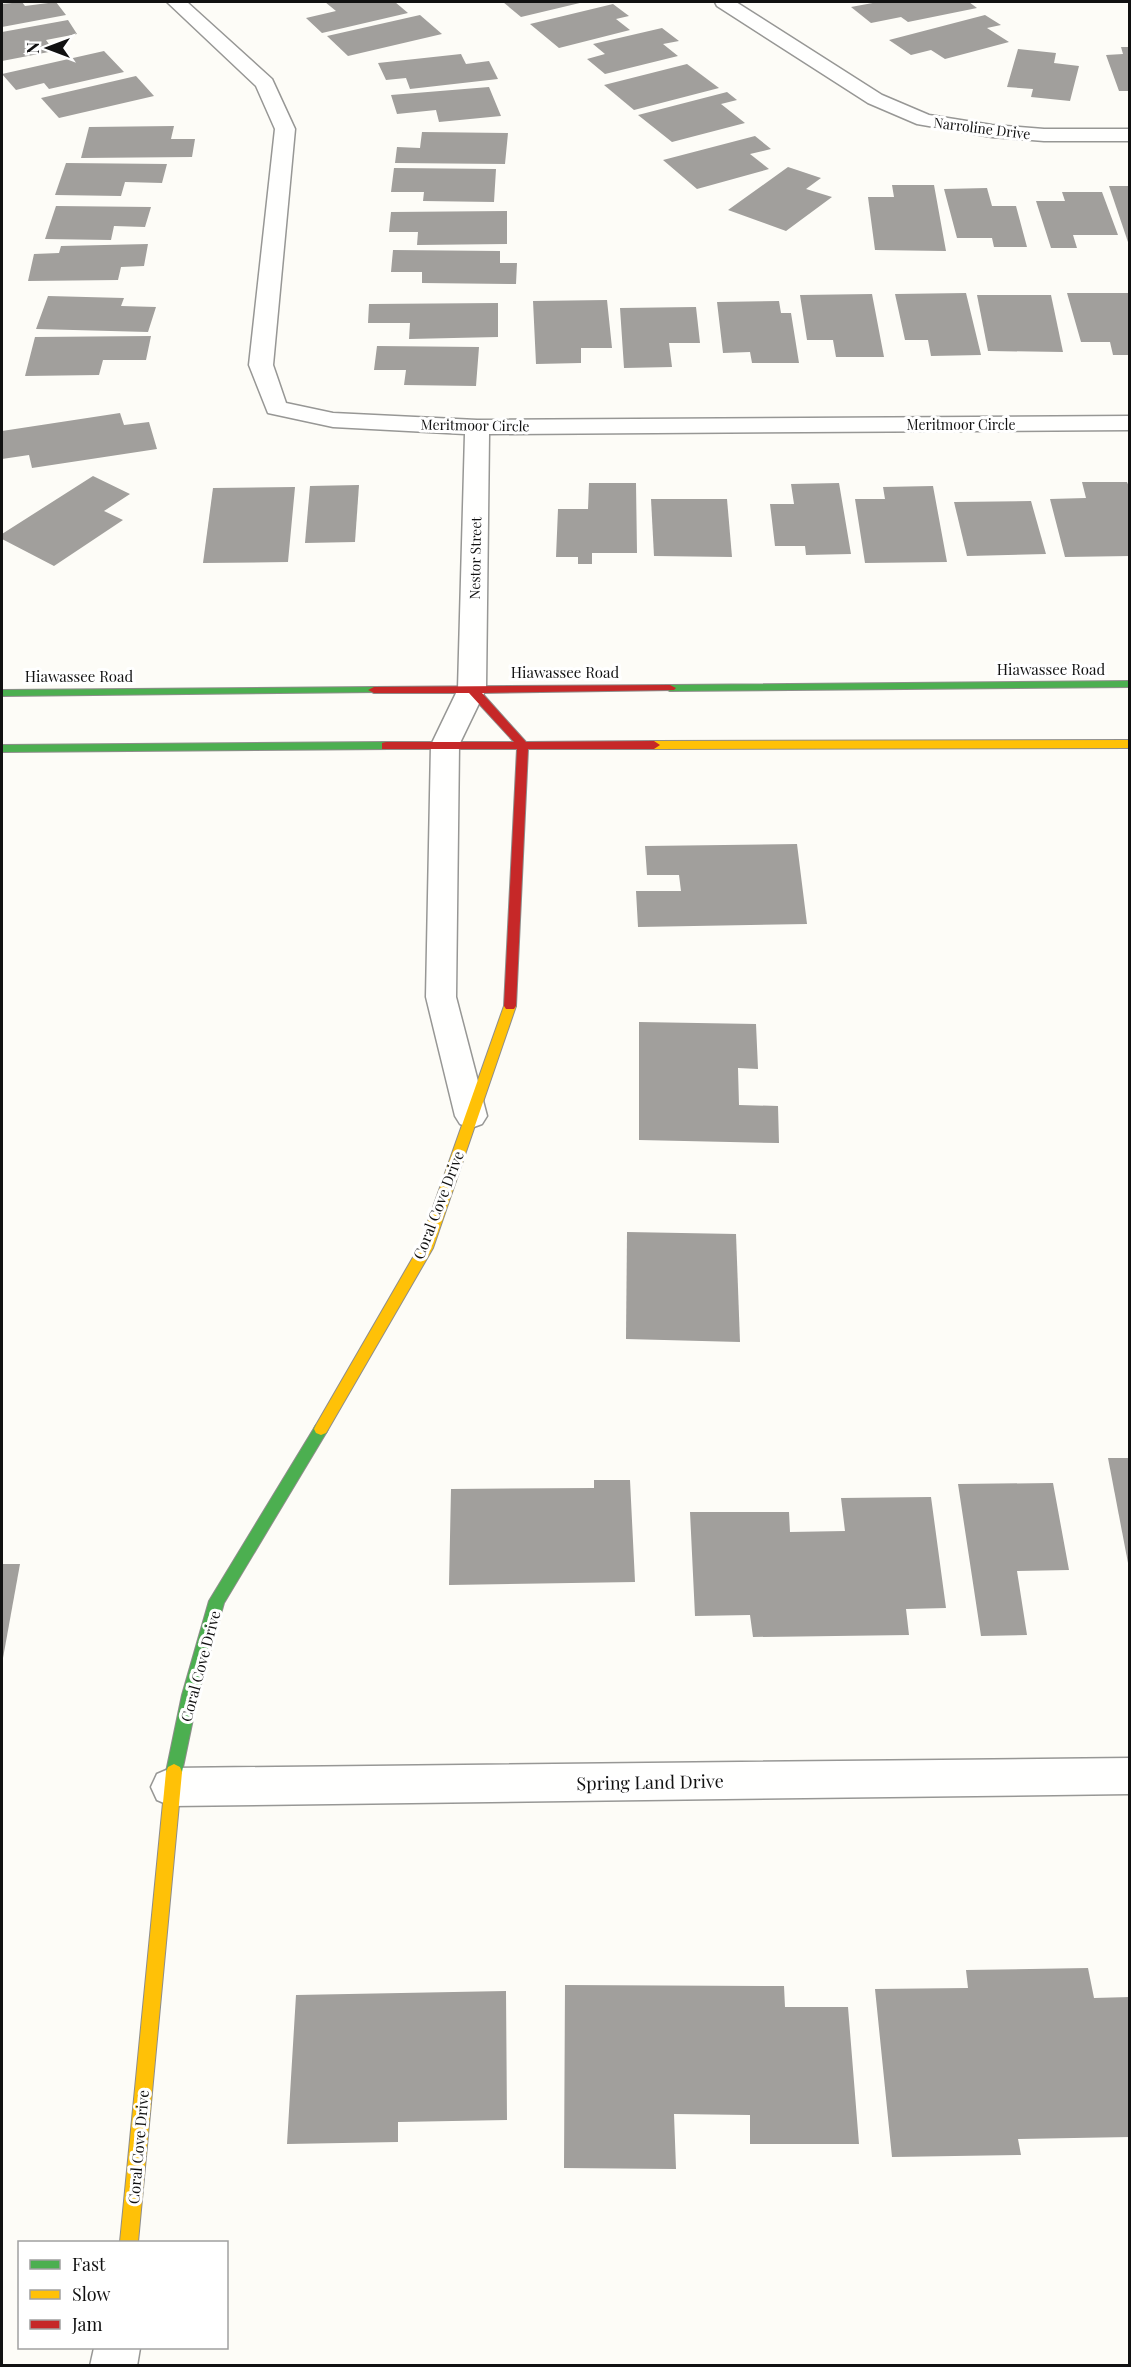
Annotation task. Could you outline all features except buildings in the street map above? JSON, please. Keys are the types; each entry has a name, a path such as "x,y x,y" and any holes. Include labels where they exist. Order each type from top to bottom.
{"street":[{"name":"Meritmoor Circle","path":"176,2 265,82 285,129 261,365 276,408 333,420 477,427 1130,423"},
{"name":"Narroline Drive","path":"724,2 875,99 924,120 992,131 1044,135 1130,135"},
{"name":"Nestor Street","path":"472,689 477,427"},
{"name":"Hiawassee Road","path":"2,693 1130,684"},
{"path":"471,1116 441,997 445,745 472,689 523,745"},
{"path":"2,749 445,745 1130,744"},
{"name":"Coral Cove Drive","path":"129,2241 171,1787 190,1695 217,1601 347,1387 426,1248 510,1002 523,745"},
{"name":"Spring Land Drive","path":"171,1787 1130,1776"},
{"path":"113,2366 117,2349"}],"traffic: fast":[{"path":"670,688 1130,684"},
{"path":"2,693 374,690"},
{"path":"2,749 386,746"},
{"path":"174,1772 190,1695 217,1601 321,1429"}],"traffic: slow":[{"path":"654,745 1130,744"},
{"path":"321,1429 426,1248 510,1006"},
{"path":"129,2241 174,1772"}],"traffic: jam":[{"path":"374,690 670,688"},
{"path":"472,689 523,745 510,1006"},
{"path":"386,746 654,745"}]}
